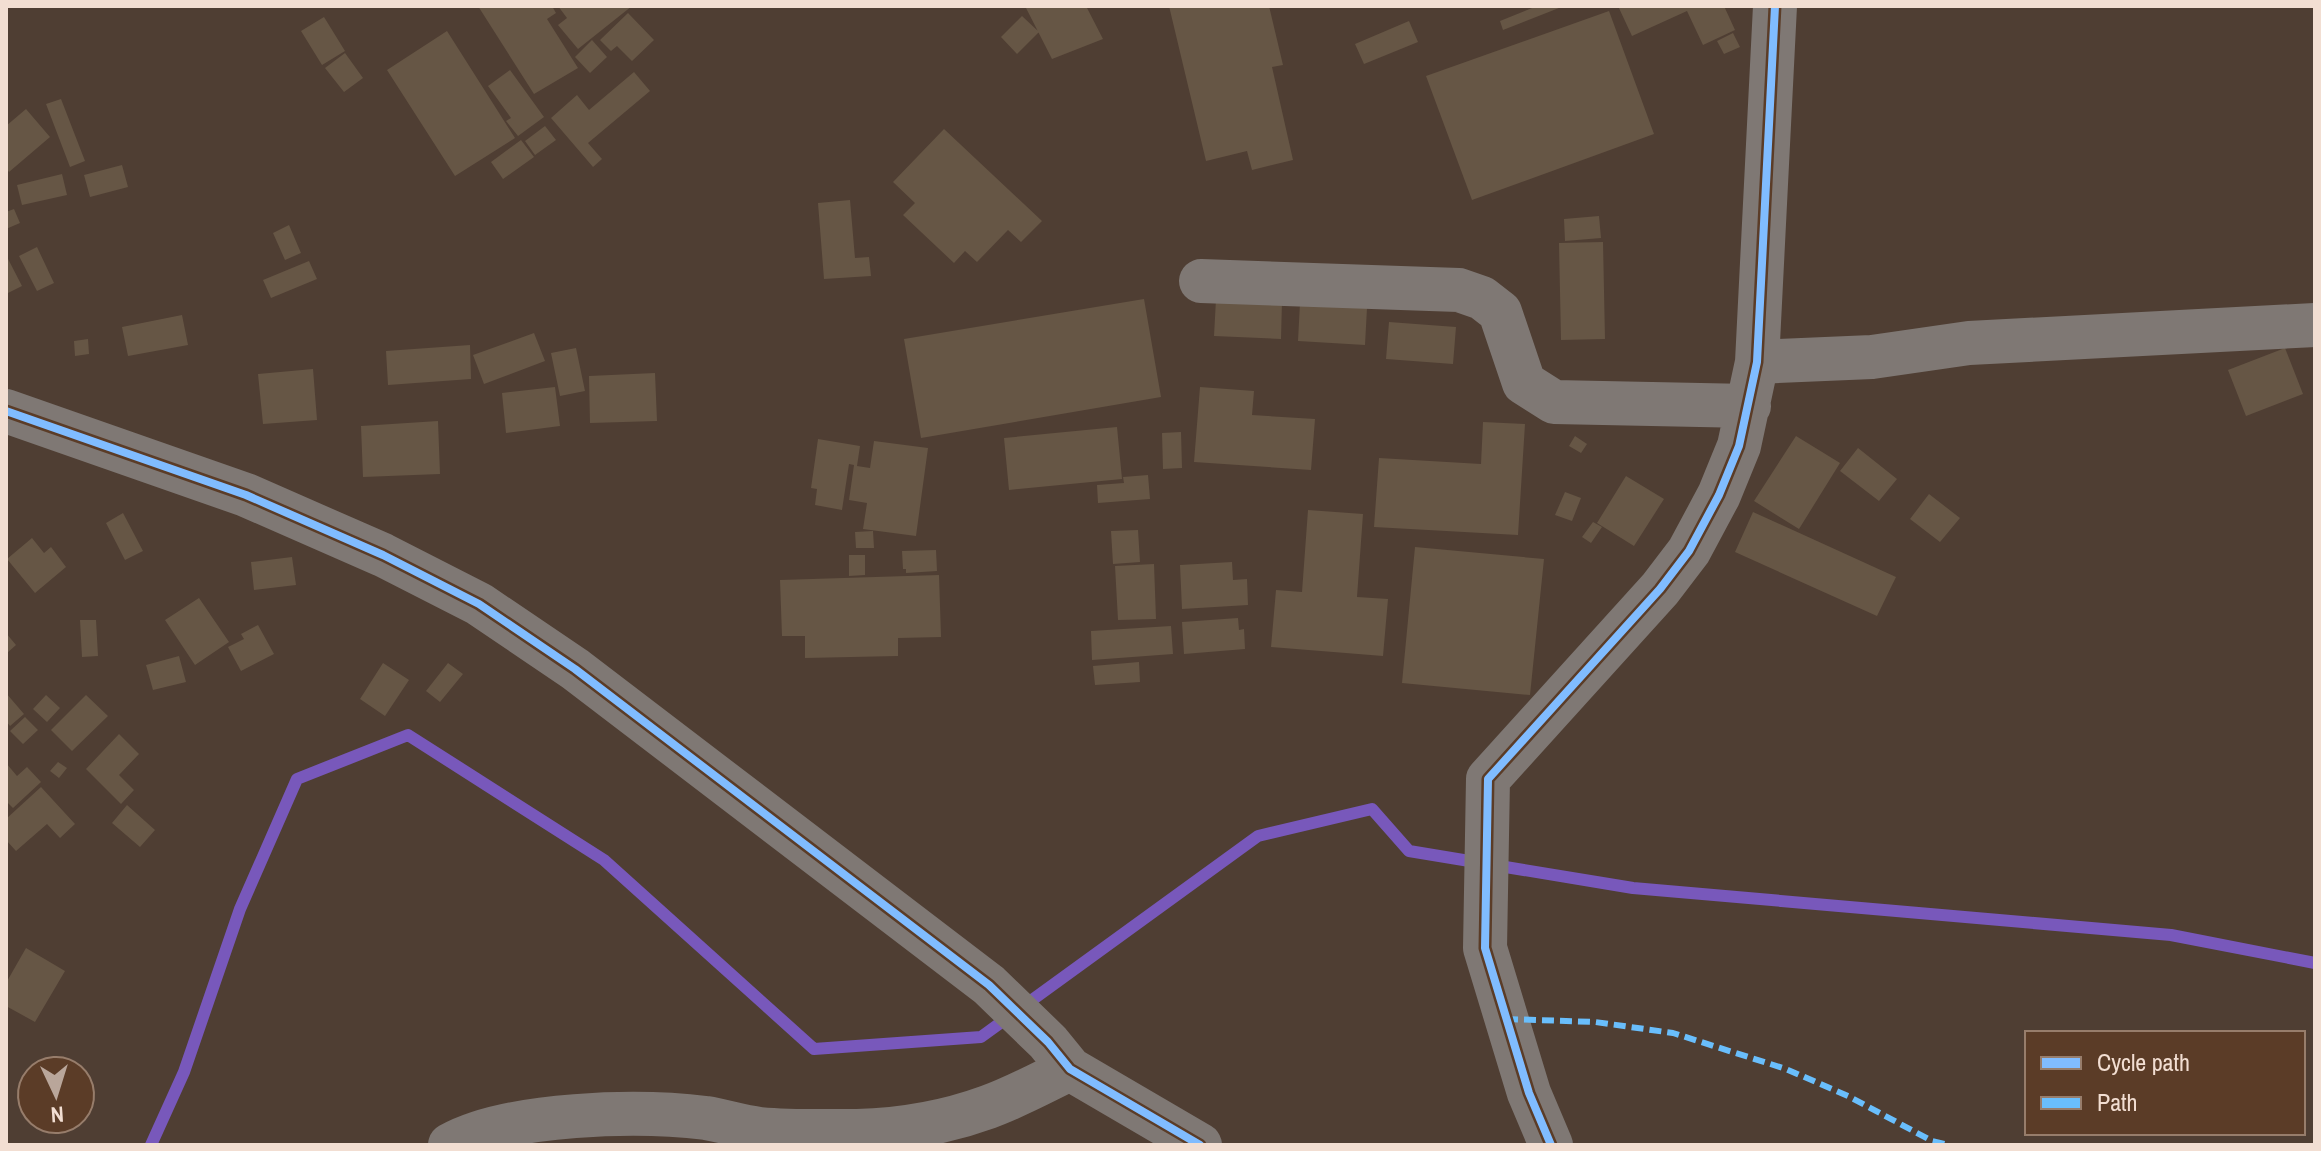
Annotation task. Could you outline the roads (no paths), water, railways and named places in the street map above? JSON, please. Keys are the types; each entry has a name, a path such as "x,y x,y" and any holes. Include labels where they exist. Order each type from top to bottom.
{"street":[{"path":"1551,1145 1529,1093 1485,948 1488,779 1660,589 1689,551 1719,495 1739,446 1757,362 1775,6"},
{"path":"1201,281 1459,290 1482,298 1500,312 1524,383 1554,402 1749,406"},
{"path":"1757,362 1872,357 1969,343 2315,325"},
{"path":"6,411 246,495 383,555 479,604 575,669 989,985 1059,1055 1200,1145"},
{"path":"450,1145 463,1138 516,1123 553,1118 645,1115 695,1132 759,1129 859,1131 919,1125 987,1108 1059,1055"}],"waterway":[{"path":"151,1145 184,1072 240,909 297,779 408,735 604,860 814,1049 981,1037 1258,836 1372,809 1409,851 1633,888 2171,935 2315,963"}]}
